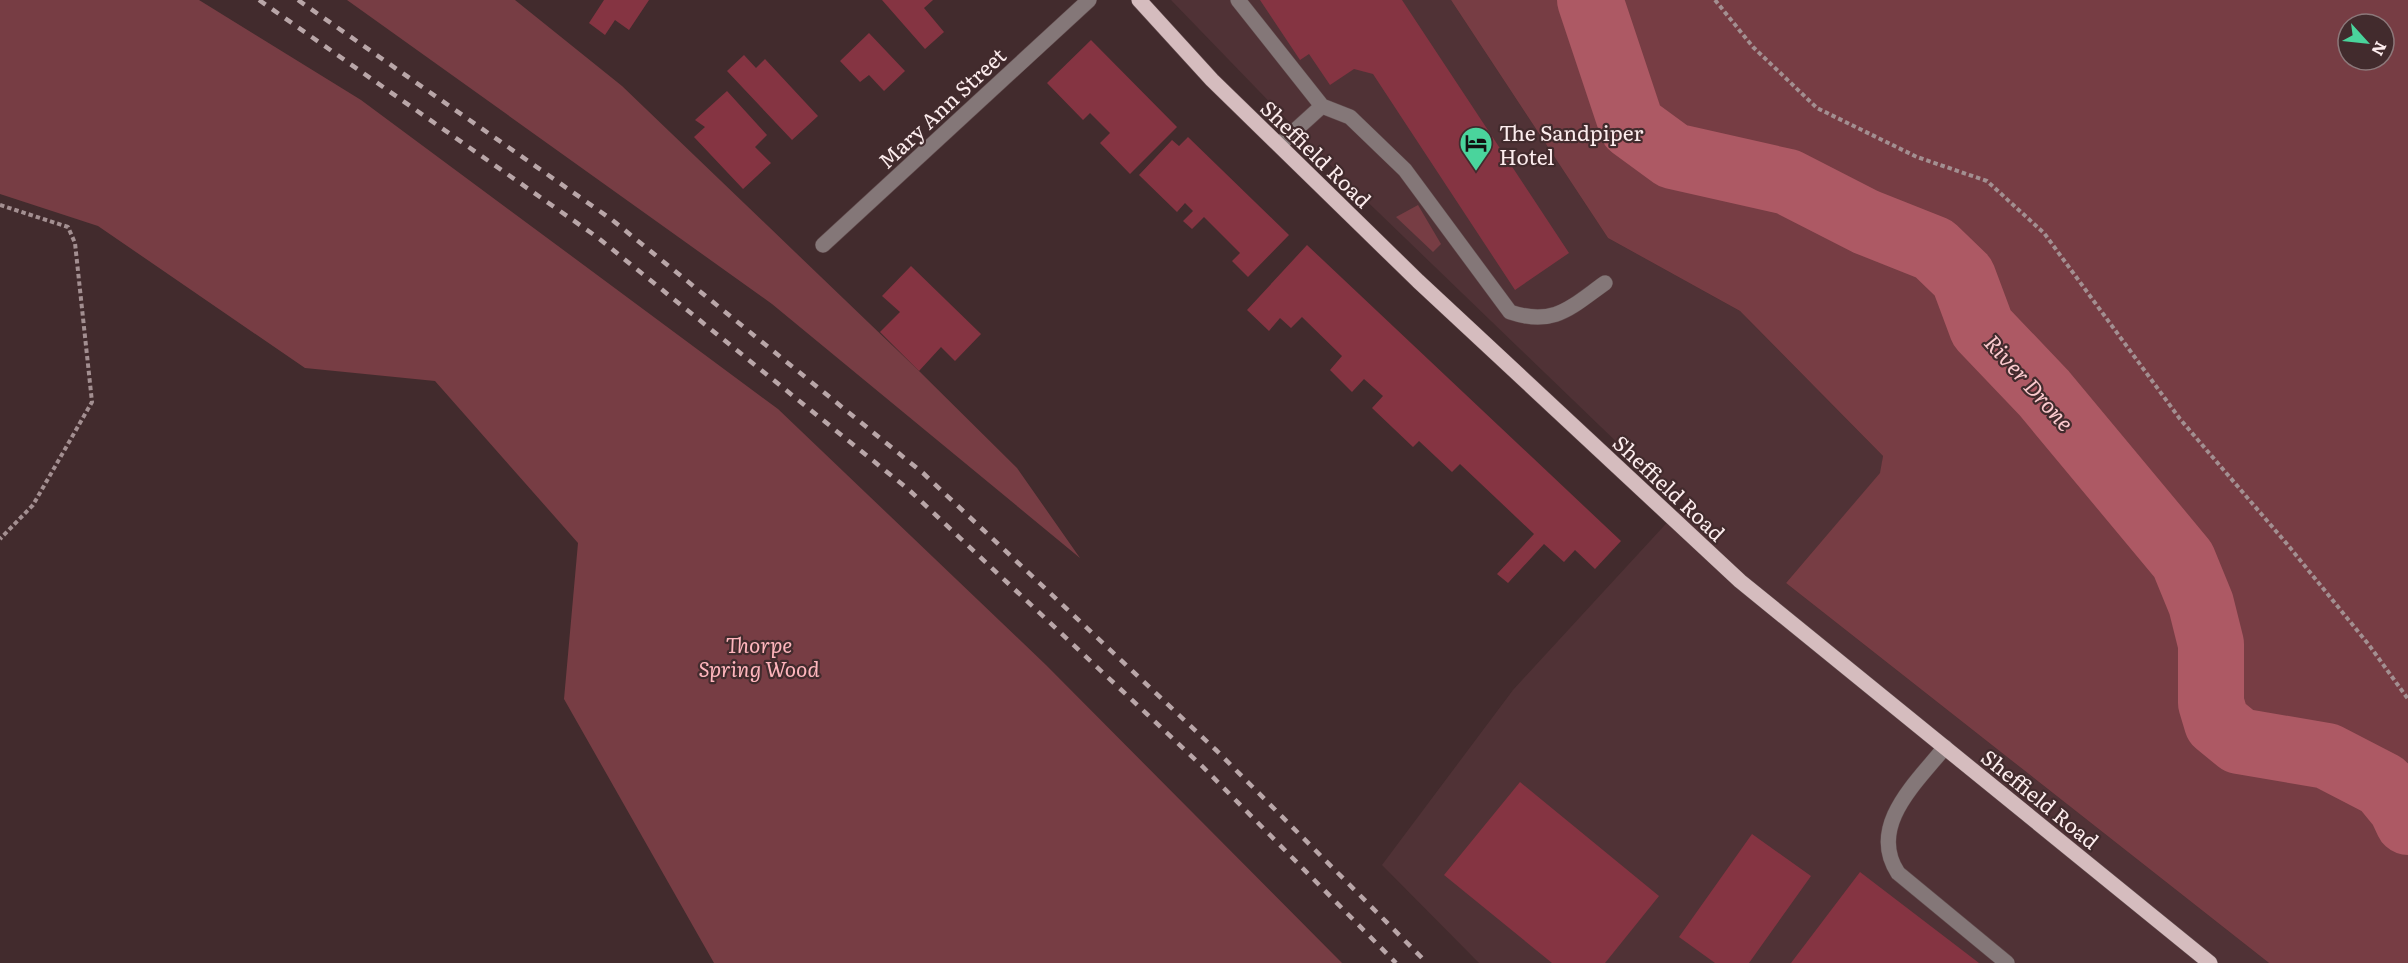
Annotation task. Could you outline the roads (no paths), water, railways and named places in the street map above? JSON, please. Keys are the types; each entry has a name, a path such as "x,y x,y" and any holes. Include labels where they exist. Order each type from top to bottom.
{"main road":[{"name":"Sheffield Road","path":"1139,0 1212,80 1418,281 1740,581 2210,963"}],"street":[{"name":"Mary Ann Street","path":"823,245 1089,0"},
{"path":"1238,0 1322,106 1350,117 1405,170 1510,312 1528,318 1561,314 1605,283"},
{"path":"1279,145 1322,106"},
{"path":"1945,747 1904,798 1891,820 1888,842 1890,861 1898,873 2007,963"}],"waterway":[{"name":"River Drone","path":"1590,0 1632,126 1673,156 1788,182 1866,222 1934,249 1963,277 1982,328 2044,393 2183,560 2201,604 2211,644 2211,703 2217,723 2239,741 2327,756 2383,785 2401,807 2408,822"}],"railway":[{"path":"259,0 597,237 908,489 1202,766 1396,963"},
{"path":"298,0 611,219 923,473 1217,751 1427,963"}],"place":[{"name":"The Sandpiper Hotel","path":"1476,172"}],"park label":[{"name":"Thorpe Spring Wood","path":"759,655"}]}
